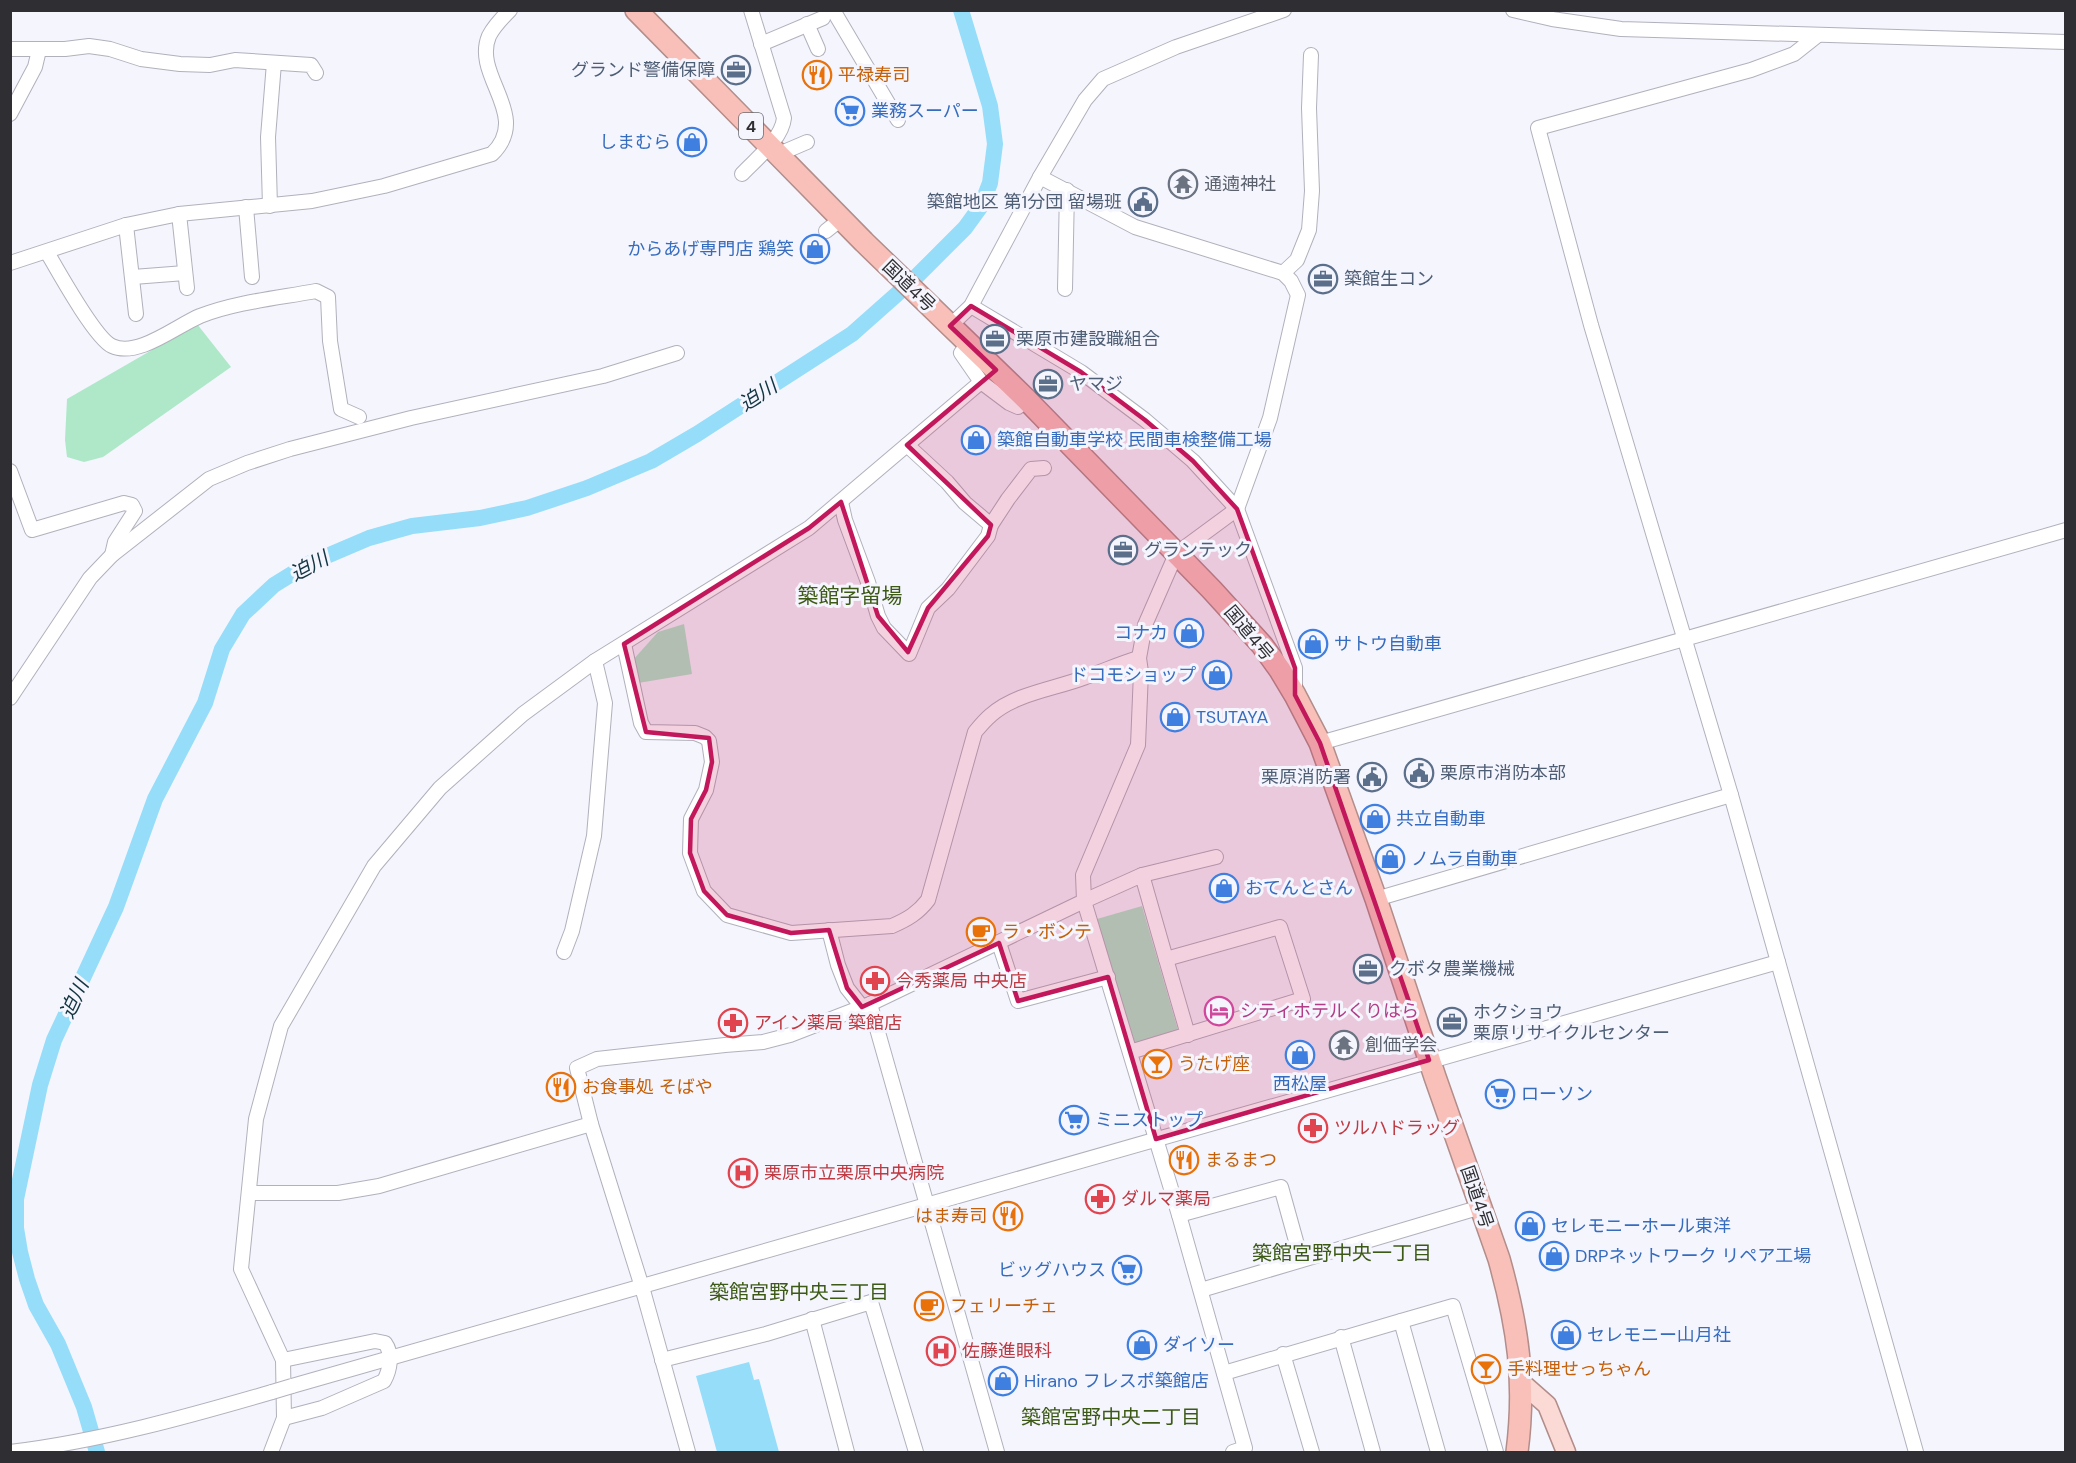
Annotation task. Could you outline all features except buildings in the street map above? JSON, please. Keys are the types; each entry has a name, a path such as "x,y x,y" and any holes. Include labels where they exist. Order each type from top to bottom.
{"highway":[{"name":"国道4号","path":"636,10 774,150 834,225 864,242 1026,399 1176,554 1262,645 1296,695 1320,743 1376,899 1510,1299 1522,1383 1517,1452"}],"main road":[{"path":"1522,1383 1547,1405 1566,1452"}],"street":[{"path":"10,263 126,225 179,214 246,207 270,207 312,201 384,186 492,154 503,141 507,124 489,68 487,51 489,37 498,22 510,10"},
{"path":"751,10 784,112 784,124 774,150"},
{"path":"946,322 971,306 1040,177 1085,100 1104,79 1176,46 1284,10"},
{"path":"1513,10 1552,19 1621,28 2066,42"},
{"path":"761,44 828,14 898,120"},
{"path":"807,24 818,49"},
{"path":"1818,35 1794,54 1751,70 1538,128 1591,325 1731,795 1917,1452"},
{"path":"10,49 39,50 89,46 110,49 141,59 180,64 210,65 235,60 311,65 316,73"},
{"path":"10,114 35,67 39,50"},
{"path":"1283,273 1298,260 1309,230 1312,190 1309,108 1311,55"},
{"path":"270,207 268,137 274,63"},
{"path":"742,174 774,150 807,142"},
{"path":"1040,177 1135,227 1283,273 1291,281 1298,295 1270,418 1237,509 1176,554 1145,625 1139,658 1141,672 1138,746 1083,875 1084,901 1201,1290 1224,1372 1242,1451"},
{"path":"1065,290 1067,190"},
{"path":"246,207 252,277"},
{"path":"179,214 187,288"},
{"path":"126,225 136,314"},
{"path":"47,252 84,314 109,345 122,349 143,345 199,316 226,308 316,291 328,297 330,341 341,409 359,417"},
{"path":"133,277 185,273"},
{"path":"971,306 1081,372 1144,420 1193,461 1237,509 1295,668 1296,695"},
{"path":"968,343 961,353 981,382 1018,407 1026,399"},
{"path":"10,698 90,578 112,555 209,479 247,463 290,449 411,418 603,376 677,353"},
{"path":"271,1452 284,1418 283,1359 241,1269 256,1119 281,1026 374,866 440,788 523,714 595,661 809,528 981,382"},
{"path":"907,445 947,482 965,503 991,525"},
{"path":"841,502 878,616 884,628 909,654 928,608 948,589 988,536 991,525 1031,469 1044,468"},
{"path":"10,471 32,530 124,503 132,505 135,511 114,542 112,555"},
{"path":"1320,743 2066,530"},
{"path":"624,644 646,732 695,733 709,741 712,762 706,790 691,819 690,853 704,891 727,915 791,933 892,926 908,920 928,900 975,732 991,714 1009,704 1139,658"},
{"path":"564,952 575,921 594,836 605,703 595,661"},
{"path":"1376,899 1731,795"},
{"path":"688,1452 642,1287 591,1124 577,1068 597,1059 763,1042 790,1035 866,1005 1142,875 1216,857"},
{"path":"1142,875 1188,1035"},
{"path":"1130,1052 1303,999 1280,927 1166,959"},
{"path":"829,930 847,988 866,1005 927,1204 997,1452"},
{"path":"999,943 1017,1001 1108,977"},
{"path":"10,1452 108,1436 237,1402 1778,962"},
{"path":"249,1193 338,1193 379,1186 591,1124"},
{"path":"1179,1215 1281,1187 1301,1259"},
{"path":"1201,1290 1481,1207"},
{"path":"662,1360 766,1334 812,1318 871,1302 916,1452"},
{"path":"1224,1372 1453,1306 1496,1452"},
{"path":"812,1318 848,1452"},
{"path":"1401,1321 1438,1452"},
{"path":"1341,1337 1374,1452"},
{"path":"283,1359 381,1341 388,1347 390,1359 384,1381 322,1408 284,1418"},
{"path":"1283,1354 1312,1452"}],"highlighted area":[{"path":"971,306 1081,372 1145,420 1193,461 1237,509 1295,668 1295,695 1320,743 1429,1060 1156,1139 1108,977 1018,1001 999,943 862,1007 847,988 829,930 791,933 727,915 704,891 690,853 691,819 706,790 712,762 709,738 646,732 624,644 809,528 841,502 878,616 908,652 928,608 988,536 991,525 907,445 996,370 950,326"}],"green space":[{"path":"197,324 231,367 103,457 84,462 67,457 65,440 67,399"},
{"path":"684,624 692,674 638,683 633,660 658,632"},
{"path":"1142,906 1178,1030 1134,1043 1097,919"}],"water":[{"path":"749,1362 754,1380 759,1379 779,1452 717,1452 696,1376"}],"waterway":[{"name":"迫川","path":"97,1452 84,1407 58,1344 36,1305 27,1279 16,1228 16,1199 40,1085 54,1040 116,907 155,799 205,703 222,649 243,614 274,585 308,564 369,538 412,526 480,518 527,508 587,488 651,461 852,334 914,279 965,228 981,206 990,183 995,144 990,106 961,10"}],"place":[{"name":"グランド警備保障","path":"736,70"},
{"name":"平禄寿司","path":"817,75"},
{"name":"業務スーパー","path":"850,111"},
{"name":"しまむら","path":"692,142"},
{"name":"通遖神社","path":"1183,184"},
{"name":"築館地区 第1分団 留場班","path":"1143,202"},
{"name":"からあげ専門店 鶏笑","path":"815,249"},
{"name":"築館生コン","path":"1323,279"},
{"name":"栗原市建設職組合","path":"995,339"},
{"name":"ヤマジ","path":"1048,384"},
{"name":"築館自動車学校 民間車検整備工場","path":"976,440"},
{"name":"グランテック","path":"1123,550"},
{"name":"コナカ","path":"1189,633"},
{"name":"サトウ自動車","path":"1313,644"},
{"name":"ドコモショップ","path":"1217,675"},
{"name":"TSUTAYA","path":"1175,717"},
{"name":"栗原市消防本部","path":"1419,773"},
{"name":"栗原消防署","path":"1372,777"},
{"name":"共立自動車","path":"1375,819"},
{"name":"ノムラ自動車","path":"1390,859"},
{"name":"おてんとさん","path":"1224,888"},
{"name":"ラ・ボンテ","path":"981,932"},
{"name":"クボタ農業機械","path":"1368,969"},
{"name":"今秀薬局 中央店","path":"875,981"},
{"name":"シティホテルくりはら","path":"1219,1011"},
{"name":"ホクショウ 栗原リサイクルセンター","path":"1452,1022"},
{"name":"アイン薬局 築館店","path":"733,1023"},
{"name":"創価学会","path":"1344,1045"},
{"name":"西松屋","path":"1300,1055"},
{"name":"うたげ座","path":"1157,1064"},
{"name":"お食事処 そばや","path":"561,1087"},
{"name":"ローソン","path":"1500,1094"},
{"name":"ミニストップ","path":"1074,1120"},
{"name":"ツルハドラッグ","path":"1313,1128"},
{"name":"まるまつ","path":"1184,1160"},
{"name":"栗原市立栗原中央病院","path":"743,1173"},
{"name":"ダルマ薬局","path":"1100,1199"},
{"name":"はま寿司","path":"1008,1216"},
{"name":"セレモニーホール東洋","path":"1530,1226"},
{"name":"DRPネットワーク リペア工場","path":"1554,1256"},
{"name":"ビッグハウス","path":"1127,1270"},
{"name":"フェリーチェ","path":"929,1306"},
{"name":"セレモニー山月社","path":"1566,1335"},
{"name":"ダイソー","path":"1142,1345"},
{"name":"佐藤進眼科","path":"941,1351"},
{"name":"手料理せっちゃん","path":"1486,1369"},
{"name":"Hirano フレスポ築館店","path":"1003,1381"}],"district":[{"name":"築館字留場","path":"850,596"},
{"name":"築館宮野中央一丁目","path":"1342,1253"},
{"name":"築館宮野中央三丁目","path":"799,1292"},
{"name":"築館宮野中央二丁目","path":"1111,1417"}]}
